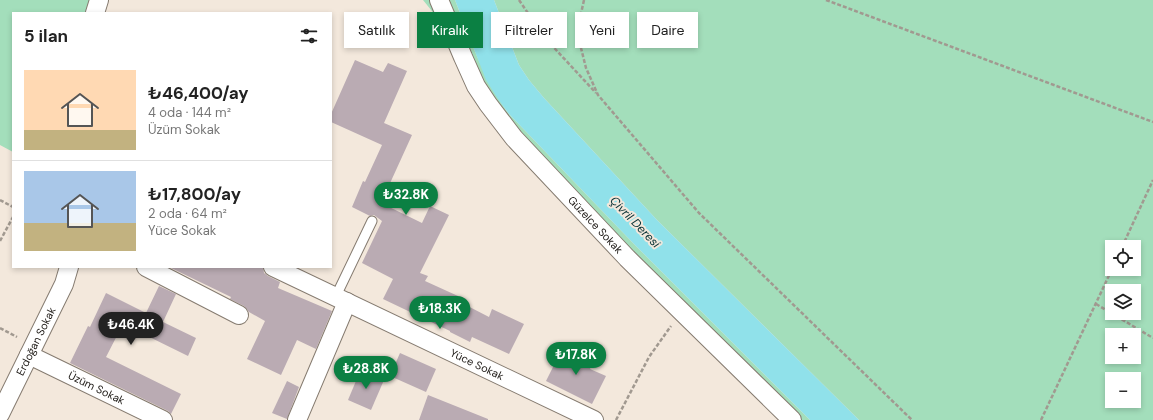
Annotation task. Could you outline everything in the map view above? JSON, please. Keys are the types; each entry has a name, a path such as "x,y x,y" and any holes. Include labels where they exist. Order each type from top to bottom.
{"street":[{"path":"95,12 99,0"},
{"name":"Güzelce Sokak","path":"439,0 476,86 514,138 627,258 792,420"},
{"name":"Erdoğan Sokak","path":"0,414 64,284 69,268"},
{"path":"148,268 239,315"},
{"name":"Yüce Sokak","path":"275,268 588,419"},
{"path":"297,420 341,299"},
{"name":"Üzüm Sokak","path":"29,355 163,420"}],"lane":[{"path":"341,299 372,222"}],"path":[{"path":"519,0 546,38 598,95 700,213 912,420"},
{"path":"584,0 580,18 580,44 586,68 598,95"},
{"path":"826,0 1153,122"},
{"path":"1125,240 1153,180"},
{"path":"0,200 12,206"},
{"path":"0,241 12,219"},
{"path":"1041,420 1109,276"},
{"path":"1096,304 1153,338"},
{"path":"616,420 649,357 682,312"}],"green space":[{"path":"0,0 99,0 95,12 12,12 12,151 0,145"},
{"path":"423,0 455,0 460,12 433,12"},
{"path":"494,0 1153,0 1153,420 859,420 657,220 529,80 519,65 512,48 567,48 567,12 499,12"},
{"path":"460,48 474,48 492,87 509,114 633,243 810,420 792,420 514,138"}],"water":[{"name":"Çivril Deresi","path":"455,0 494,0 499,12 491,12 491,48 512,48 519,65 544,98 657,220 859,420 810,420 633,243 509,114 486,80 474,48 483,48 483,12 460,12"}],"building":[{"path":"355,60 383,72 388,63 407,71 384,123 412,135 381,203 422,223 430,206 449,215 420,273 428,276 425,281 458,296 456,300 489,317 492,309 524,324 509,354 472,337 470,342 383,299 393,279 362,263 382,221 374,215 370,216 352,207 363,181 365,182 382,145 332,122 332,112"},
{"path":"171,268 263,268 264,273 280,282 278,288 332,311 316,349 297,340 281,375 247,359 265,321 249,312 244,306 230,299 231,297"},
{"path":"159,286 176,294 163,322 196,338 188,356 123,324 106,357 181,394 171,414 168,411 70,363 88,326 90,327 106,293 146,313"},
{"path":"563,347 593,362 590,369 606,376 592,404 546,381"},
{"path":"400,353 436,369 426,392 390,376"},
{"path":"361,369 384,380 371,410 348,400"},
{"path":"287,381 299,387 287,419 272,413"},
{"path":"428,395 488,419 488,420 419,420"}]}
